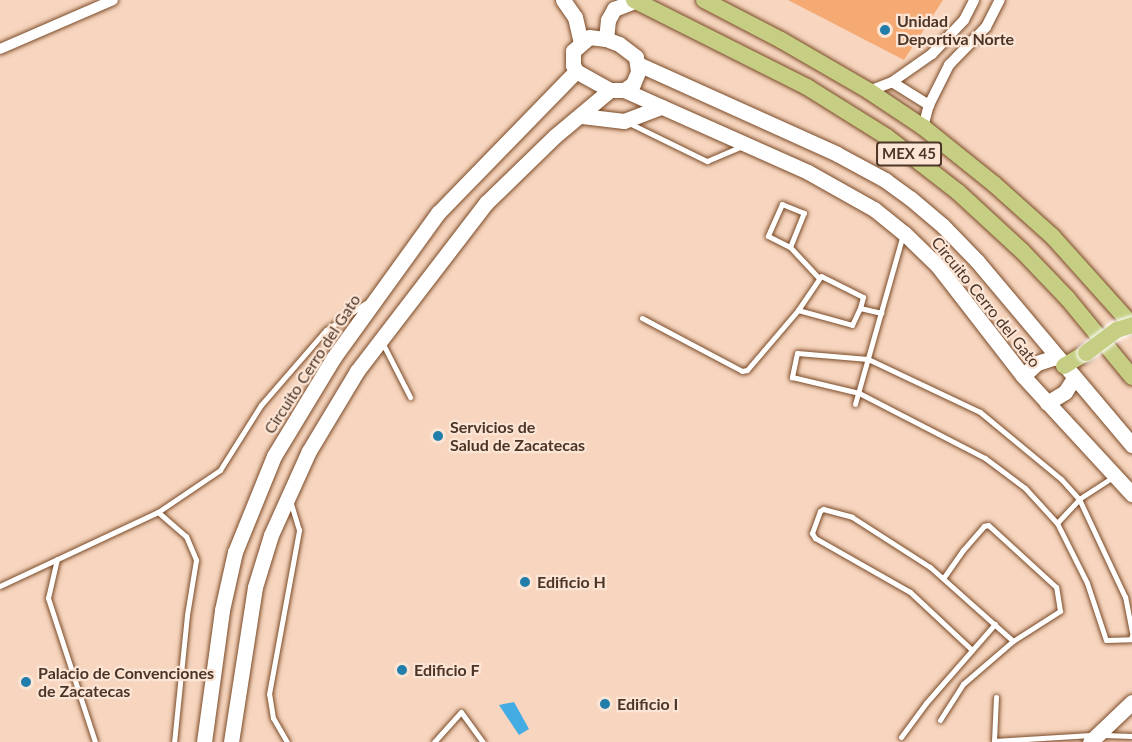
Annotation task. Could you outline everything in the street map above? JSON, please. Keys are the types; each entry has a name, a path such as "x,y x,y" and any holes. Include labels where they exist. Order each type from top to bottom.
{"main road":[{"name":"MEX 45","path":"634,0 807,87 896,144 958,192 1022,251 1068,299 1132,377"},
{"name":"MEX 45","path":"704,0 781,39 869,91 923,127 994,184 1053,237 1132,325"},
{"path":"1065,367 1117,330 1132,325"}],"street":[{"path":"0,49 113,0"},
{"path":"563,0 575,17 581,42"},
{"path":"606,39 608,20 615,9 634,0"},
{"path":"869,91 892,82 932,54 964,20 974,0"},
{"path":"923,127 929,105 950,65 986,27 1000,0"},
{"path":"231,742 255,587 271,535 309,452 357,370 486,202 555,136 617,90 633,84 638,72 638,64 630,51 606,39 589,37 581,42 572,58 576,71 617,90"},
{"path":"932,54 950,65"},
{"name":"Circuito Cerro del Gato","path":"638,64 837,154 885,180 943,226 977,261 1132,445"},
{"name":"Circuito Cerro del Gato","path":"204,742 222,610 235,552 274,456 334,357 438,213 576,71"},
{"path":"892,82 929,105"},
{"name":"Circuito Cerro del Gato","path":"617,90 661,107 818,177 874,209 904,233 937,265 1023,376 1132,494"},
{"path":"582,116 624,121 661,107"},
{"path":"1023,376 1037,363 1065,367 1065,392 1047,403"},
{"path":"1092,738 1132,702"}],"lane":[{"path":"624,121 707,161 746,144"},
{"path":"790,247 804,213 782,204 768,236 790,247 818,277 862,297 860,308 852,325 798,310"},
{"path":"855,404 904,233"},
{"path":"642,318 742,371 747,370 798,310 818,277"},
{"path":"0,586 158,512 220,470 261,405 327,330 380,294"},
{"path":"860,308 881,314"},
{"path":"380,339 410,397"},
{"path":"797,353 868,360 980,412 1061,478 1079,499 1125,597 1132,633 1131,639 1106,640 1087,583 1057,523 1025,489 985,458 859,393 792,377 797,353"},
{"path":"1057,523 1079,499 1114,476"},
{"path":"287,742 273,718 269,694 299,530 289,495"},
{"path":"972,650 910,592 815,538 812,533 820,511 824,509 852,517 944,577 1014,641"},
{"path":"158,512 186,537 196,560 187,615 174,742"},
{"path":"940,720 963,684 1014,641 1060,612 1056,587 992,527 984,526 944,577"},
{"path":"57,559 48,598 95,742"},
{"path":"901,737 926,703 994,624"},
{"path":"996,697 994,741 1132,736"},
{"path":"434,742 460,712 483,742"}],"shaded area":[{"name":"Unidad Deportiva Norte","path":"788,0 943,0 904,60"}],"water":[{"path":"514,702 529,729 519,735 499,705"}],"place":[{"name":"Unidad Deportiva Norte","path":"885,30"},
{"name":"Servicios de Salud de Zacatecas","path":"438,436"},
{"name":"Edificio H","path":"525,582"},
{"name":"Edificio F","path":"402,670"},
{"name":"Palacio de Convenciones de Zacatecas","path":"26,682"},
{"name":"Edificio I","path":"605,704"}]}
